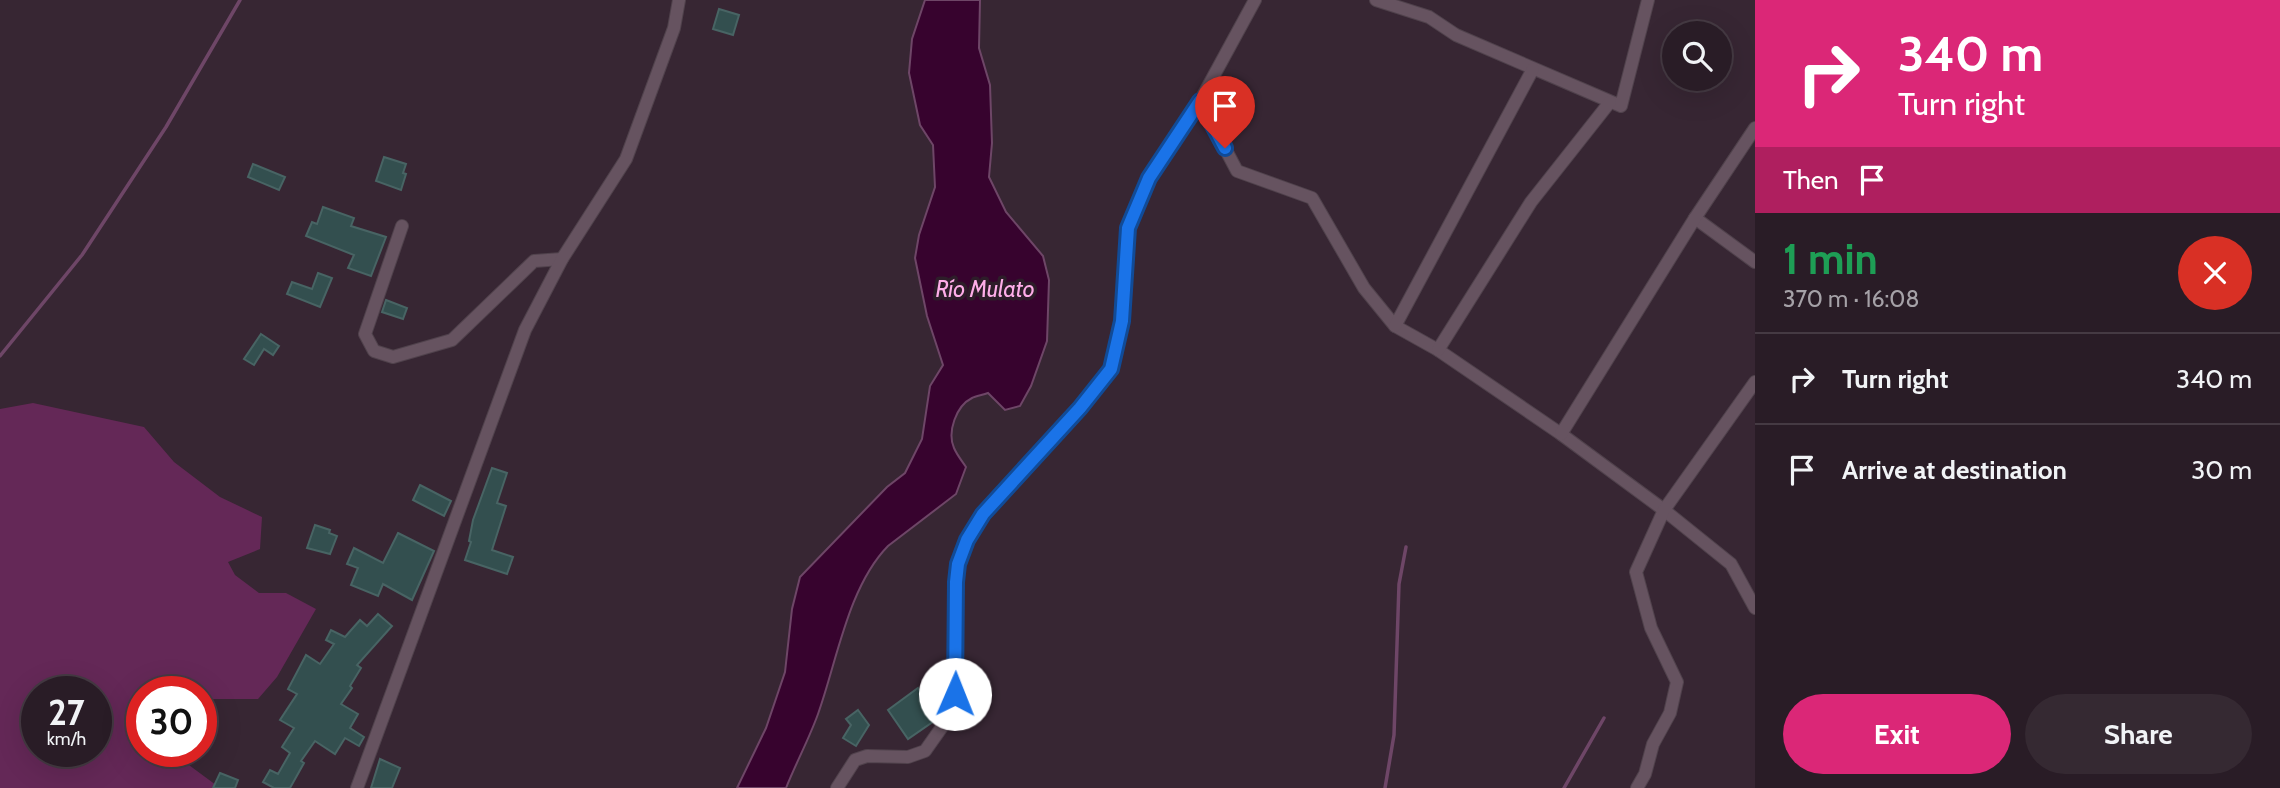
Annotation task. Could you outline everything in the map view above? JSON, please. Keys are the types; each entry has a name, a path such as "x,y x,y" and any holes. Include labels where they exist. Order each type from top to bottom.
{"street":[{"path":"357,788 525,330 562,259 626,159 674,28 679,0"},
{"path":"837,788 855,760 867,756 908,757 925,751 948,717 955,694 957,573 967,540 983,514 1080,408 1111,369 1122,321 1128,228 1149,178 1200,101 1255,0"},
{"path":"1376,0 1429,17 1457,35 1621,106 1648,0"},
{"path":"1395,326 1533,69"},
{"path":"1200,101 1237,171 1312,198 1364,288 1395,326 1438,350 1664,509 1731,564 1755,608"},
{"path":"1438,350 1531,202 1611,102"},
{"path":"1561,435 1695,218 1755,128"},
{"path":"1695,218 1755,262"},
{"path":"402,226 365,334 374,351 393,357 452,340 534,261 562,259"},
{"path":"1637,788 1645,774 1653,744 1670,713 1677,682 1651,628 1636,572 1664,509 1755,382"}],"shaded area":[{"path":"33,403 144,427 174,462 220,497 262,517 260,549 228,562 235,575 259,593 286,593 316,609 277,677 258,699 217,699 217,676 126,676 126,767 192,767 220,788 0,788 0,409"}],"water":[{"name":"Río Mulato","path":"925,0 980,0 979,48 990,85 992,143 989,177 1006,212 1043,256 1049,280 1047,341 1031,386 1020,406 1005,410 988,393 972,398 957,413 952,427 952,442 966,467 956,494 888,546 863,582 845,626 811,733 786,788 737,788 766,728 785,672 792,609 800,577 887,487 905,473 922,439 930,386 943,365 927,316 915,258 919,235 935,187 933,145 920,125 909,73 912,39"}],"building":[{"path":"719,9 739,15 733,35 713,29"},
{"path":"384,157 406,164 401,190 376,181"},
{"path":"253,164 285,177 279,190 248,177"},
{"path":"323,207 354,218 351,226 386,237 371,276 348,268 354,255 306,236 312,222 317,224"},
{"path":"318,273 332,278 320,307 287,294 292,282 312,289"},
{"path":"386,300 407,308 403,319 382,312"},
{"path":"261,334 279,346 273,355 264,349 254,365 244,359"},
{"path":"492,468 507,473 497,503 506,506 492,550 513,557 507,574 465,560 471,542 473,520"},
{"path":"420,485 451,501 444,516 413,500"},
{"path":"315,525 330,530 329,533 337,536 330,554 307,548"},
{"path":"398,533 434,551 412,600 383,584 378,596 351,585 358,568 347,564 354,548 383,563"},
{"path":"378,614 392,626 357,665 361,668 341,704 358,714 350,728 364,737 359,746 345,738 335,754 315,741 301,761 304,763 290,788 274,788 263,782 270,770 278,774 290,753 282,747 294,728 280,720 297,694 288,689 306,655 320,664 334,644 326,640 331,630 345,637 360,620 367,626"},
{"path":"918,688 930,706 924,710 934,721 908,739 888,710"},
{"path":"858,710 869,725 856,746 843,738 851,725 846,719"},
{"path":"380,759 400,768 392,788 371,788"},
{"path":"220,773 238,780 235,788 213,788"}],"waterway":[{"path":"0,356 82,255 166,127 240,0"},
{"path":"1385,788 1394,735 1399,584 1406,547"},
{"path":"1564,788 1604,718"}],"route":[{"path":"955,694 956,582 958,564 967,540 983,514 1080,408 1111,369 1122,321 1128,228 1149,178 1200,101 1225,148"}]}
